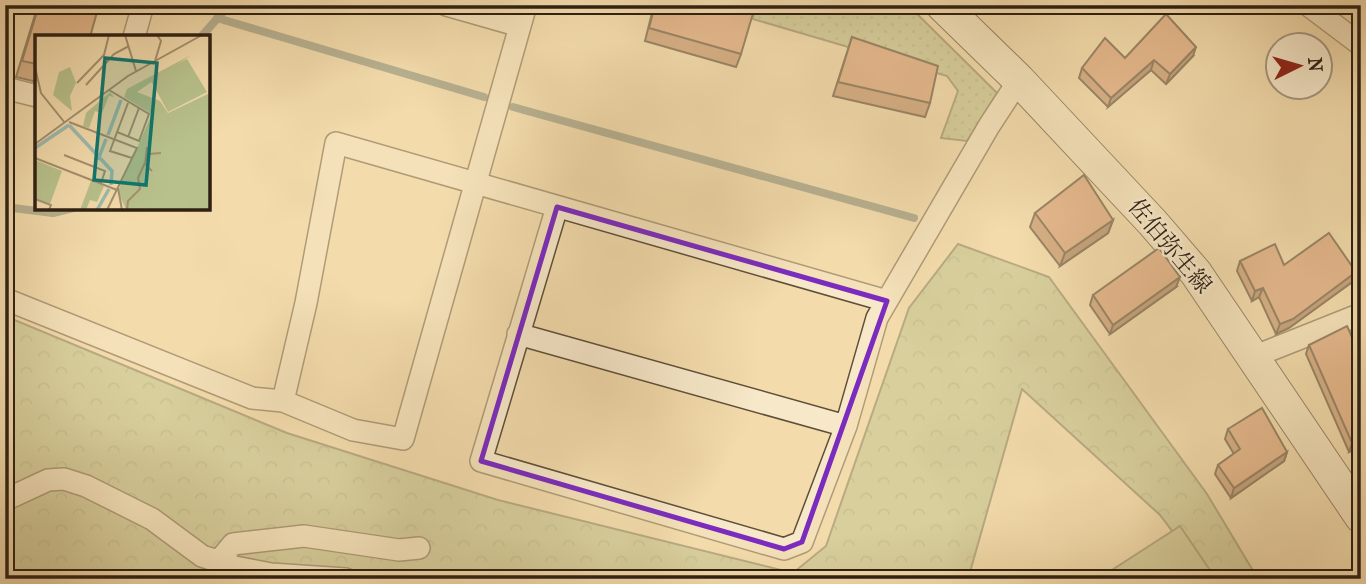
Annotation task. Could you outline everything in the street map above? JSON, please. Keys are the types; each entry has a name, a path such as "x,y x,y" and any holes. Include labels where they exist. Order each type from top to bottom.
{"main road":[{"name":"佐伯弥生線","path":"942,5 1019,80 1153,223 1196,273 1356,502"}],"street":[{"path":"135,35 143,5"},
{"path":"5,299 252,398 283,401 353,430 403,439 523,15 446,5"},
{"path":"1308,5 1361,45"},
{"path":"557,207 481,461 784,549 802,542 846,426 877,318 989,126 1019,80"},
{"path":"5,88 35,96"},
{"path":"283,401 306,303 336,144 887,301"},
{"path":"1254,357 1361,314"},
{"path":"518,334 846,426"},
{"path":"5,500 48,480 64,479 86,486 152,519 221,570 346,579"},
{"path":"221,570 233,544 304,536 399,550 419,548"}],"highlighted area":[{"path":"557,207 887,301 802,542 784,549 481,461"}],"green space":[{"path":"756,5 908,5 997,93 967,141 941,138 958,91 947,76 753,19"},
{"path":"958,244 1049,277 1207,494 1258,579 1208,579 1160,515 1022,389 968,579 5,579 5,316 287,433 498,500 793,573 826,546 909,308"},
{"path":"1180,526 1216,579 1098,579"}],"building":[{"path":"39,5 99,5 91,35 35,35 35,64 22,61"},
{"path":"655,5 739,5 754,10 741,54 649,28"},
{"path":"1166,14 1196,47 1170,74 1154,60 1111,98 1082,68 1105,38 1125,58"},
{"path":"852,37 938,66 930,103 838,82"},
{"path":"1084,175 1113,220 1065,253 1035,213"},
{"path":"1329,233 1356,272 1293,319 1280,324 1263,288 1255,291 1240,261 1275,244 1284,265"},
{"path":"1159,248 1180,277 1113,325 1093,295"},
{"path":"1347,326 1361,357 1361,439 1352,443 1309,345"},
{"path":"1262,408 1287,452 1234,488 1218,465 1240,449 1228,429"}],"waterway":[{"path":"203,35 229,5"},
{"path":"217,18 484,97"},
{"path":"513,107 914,218"},
{"path":"5,207 53,213 65,210"}]}
